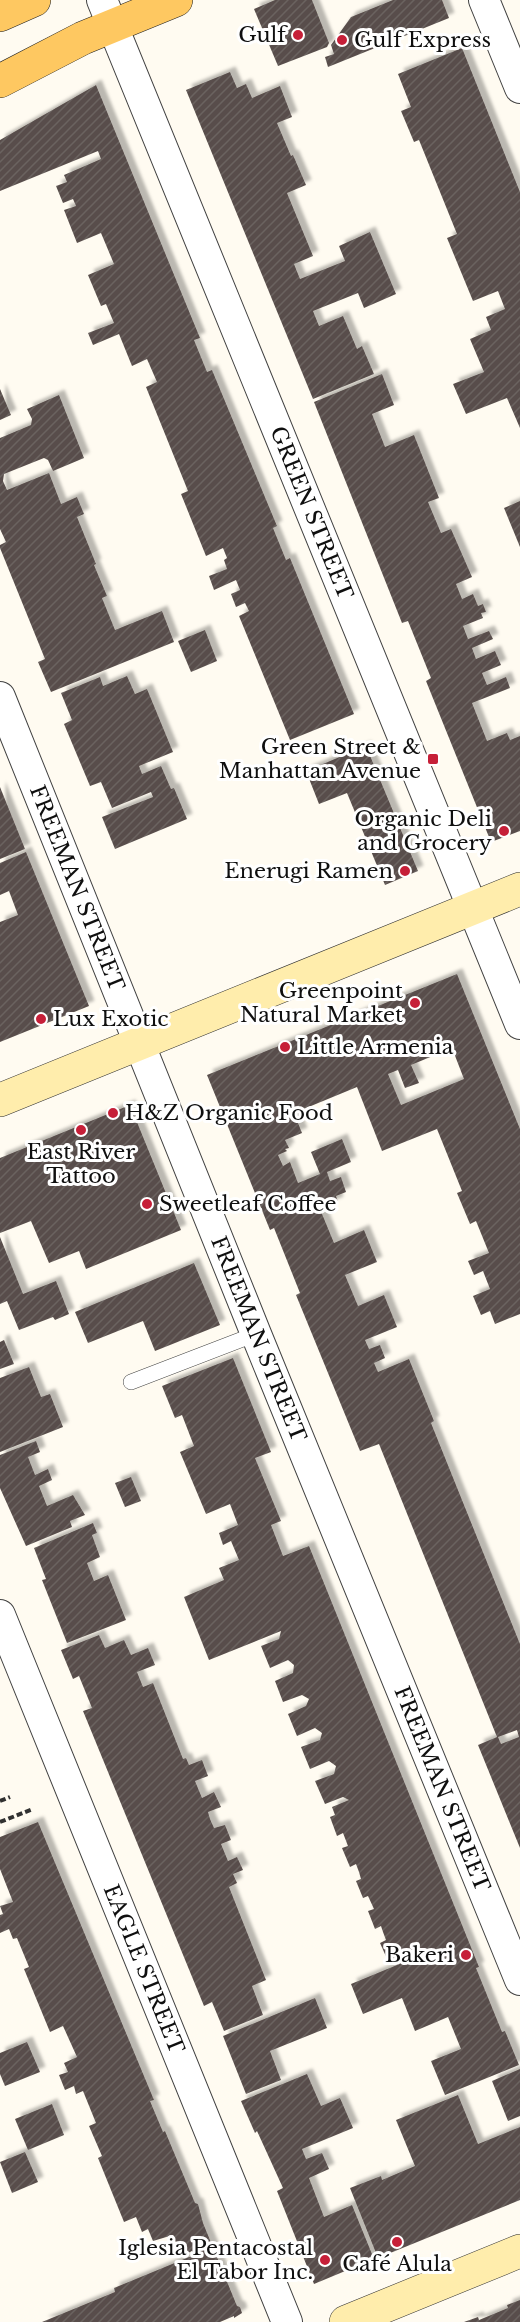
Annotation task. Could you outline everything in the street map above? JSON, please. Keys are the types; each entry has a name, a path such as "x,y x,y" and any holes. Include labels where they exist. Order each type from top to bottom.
{"main road":[{"path":"0,15 34,0"},
{"path":"0,81 108,13 176,0"}],"street":[{"path":"484,0 520,88"},
{"name":"GREEN STREET","path":"108,13 520,1024"},
{"name":"FREEMAN STREET","path":"0,697 256,1334 520,1980"},
{"path":"0,1100 520,889"},
{"name":"EAGLE STREET","path":"0,1616 287,2322"},
{"path":"346,2322 520,2251"}],"lane":[{"path":"131,1382 256,1334"}],"path":[{"path":"0,1801 10,1797"},
{"path":"0,1822 33,1809"}],"building":[{"path":"275,0 312,0 329,43 327,47 278,66 254,9"},
{"path":"393,0 442,0 449,18 328,67 325,57 334,54 331,45 351,17"},
{"path":"462,48 520,192 520,428 507,398 466,414 453,384 484,372 470,339 491,330 486,317 505,309 498,291 473,301 447,238 457,234 419,140 414,142 401,111 411,107 398,74"},
{"path":"230,72 237,88 246,84 252,98 280,86 292,117 277,123 306,185 287,193 313,256 294,264 300,279 345,261 339,246 370,232 396,294 364,308 358,293 313,311 319,326 343,316 357,349 362,346 374,374 313,399 186,90"},
{"path":"96,85 200,338 194,340 207,372 212,370 277,526 273,528 286,560 290,558 354,714 290,740 239,616 249,611 245,603 236,607 231,594 240,590 236,580 214,590 209,576 227,569 224,560 227,558 223,548 206,556 181,494 188,491 146,387 157,382 147,359 132,366 119,334 93,345 88,333 114,323 106,304 101,306 88,275 114,264 101,233 77,243 64,210 76,206 73,199 63,203 56,186 67,182 64,175 101,159 98,151 0,191 0,140"},
{"path":"382,374 394,405 372,414 385,447 414,435 439,498 428,502 441,533 451,529 472,577 456,584 462,599 473,594 478,606 483,604 486,612 481,613 483,618 463,626 468,639 489,631 493,639 472,648 476,659 495,651 501,665 482,673 487,685 506,677 510,688 472,703 487,741 507,733 510,740 520,736 520,831 491,842 426,681 431,678 408,621 402,623 314,402"},
{"path":"0,389 11,415 0,420"},
{"path":"59,395 84,458 53,471 48,460 44,458 4,474 3,481 7,490 49,473 61,504 77,497 84,514 77,517 107,596 102,598 115,630 162,611 174,642 51,692 38,662 45,659 0,548 0,545 6,542 0,529 0,438 31,425 32,419 27,409"},
{"path":"520,501 520,547 504,508"},
{"path":"205,630 217,661 191,672 178,641"},
{"path":"127,676 135,694 147,689 173,752 139,766 142,774 161,766 171,789 174,788 187,819 115,849 102,817 153,797 151,792 112,808 101,782 90,786 64,724 72,720 61,693 100,677 103,686"},
{"path":"366,746 418,871 385,885 347,793 319,804 306,771"},
{"path":"0,787 25,849 0,859"},
{"path":"26,852 89,1006 0,1042 0,922 18,915 9,891 0,895 0,863"},
{"path":"457,974 520,1129 520,1314 495,1324 490,1311 481,1315 473,1296 490,1289 483,1271 474,1275 468,1261 489,1253 476,1221 470,1224 457,1193 462,1191 437,1129 382,1151 357,1087 294,1113 302,1133 285,1140 289,1148 278,1155 283,1166 290,1162 298,1183 320,1174 311,1152 342,1139 351,1162 327,1172 330,1181 341,1177 346,1192 336,1196 338,1202 320,1209 334,1243 364,1230 377,1262 345,1275 358,1306 384,1295 397,1327 365,1340 369,1349 380,1345 385,1358 374,1363 378,1372 409,1359 434,1421 431,1423 520,1644 520,1848 478,1745 497,1737 379,1444 360,1451 296,1295 300,1293 274,1228 270,1230 207,1075","holes":["452,1048 464,1079 401,1105 388,1074 398,1070 405,1088 419,1083 411,1065","517,1730 519,1737 501,1744 498,1737"]},
{"path":"130,1105 181,1230 86,1269 79,1251 49,1263 31,1221 0,1233 0,1158"},
{"path":"0,1237 23,1294 56,1281 69,1314 55,1320 53,1317 19,1330 7,1301 0,1304"},
{"path":"194,1263 220,1325 155,1351 143,1321 88,1343 75,1312"},
{"path":"4,1340 14,1364 0,1369 0,1342"},
{"path":"233,1358 271,1452 255,1458 281,1521 271,1525 283,1556 309,1546 479,1967 476,1968 502,2032 505,2031 519,2065 445,2095 431,2061 461,2049 448,2017 415,2031 402,1998 363,2014 351,1984 397,1965 394,1959 388,1961 380,1943 386,1940 381,1926 375,1929 368,1911 374,1909 368,1896 363,1898 356,1881 361,1879 356,1864 350,1867 342,1848 348,1846 343,1833 337,1836 330,1817 335,1815 332,1807 349,1800 343,1797 325,1804 315,1781 334,1774 336,1766 329,1761 310,1769 301,1747 320,1740 322,1733 315,1728 297,1736 288,1714 306,1706 309,1699 302,1695 283,1702 275,1681 293,1673 294,1665 288,1660 270,1668 261,1646 279,1639 281,1631 209,1660 184,1597 224,1580 219,1568 239,1560 231,1541 223,1545 219,1533 238,1525 230,1504 206,1514 180,1452 194,1446 182,1415 175,1418 162,1386"},
{"path":"29,1367 41,1397 50,1394 63,1427 0,1452 0,1378"},
{"path":"36,1441 40,1452 28,1457 35,1475 48,1469 52,1480 39,1486 47,1506 73,1495 85,1515 70,1521 72,1527 26,1546 0,1488 0,1455"},
{"path":"131,1477 141,1501 125,1507 115,1483"},
{"path":"93,1523 97,1533 92,1535 100,1557 87,1563 94,1581 108,1575 126,1620 67,1643 42,1580 46,1579 34,1548"},
{"path":"99,1635 105,1648 124,1640 131,1655 148,1648 155,1665 137,1672 143,1687 153,1683 183,1759 186,1758 189,1765 202,1760 208,1776 195,1781 202,1798 214,1792 221,1807 208,1812 210,1819 214,1828 225,1825 231,1840 221,1844 228,1861 237,1857 243,1870 233,1874 237,1883 229,1887 266,1980 252,1986 263,2015 224,2031 212,2002 204,2006 83,1711 92,1708 79,1676 73,1679 61,1650"},
{"path":"38,1822 154,2100 150,2101 195,2203 198,2204 203,2223 237,2306 240,2307 242,2313 234,2318 234,2316 220,2322 42,2322 115,2292 114,2288 194,2255 192,2251 186,2254 184,2248 179,2250 173,2235 153,2241 148,2229 142,2232 136,2217 124,2222 98,2158 102,2156 89,2126 96,2123 83,2091 76,2094 74,2086 65,2090 59,2075 68,2072 64,2063 77,2057 63,2026 50,2032 24,1969 29,1967 17,1938 13,1939 9,1929 0,1933 0,1915 3,1914 0,1906 13,1902 0,1869 0,1837"},
{"path":"315,1998 327,2028 270,2051 281,2080 246,2094 223,2036"},
{"path":"27,2042 40,2072 5,2086 0,2074 0,2053"},
{"path":"520,2069 520,2116 508,2121 492,2081"},
{"path":"307,2074 321,2106 340,2098 353,2128 302,2149 306,2159 322,2153 329,2169 309,2178 324,2217 352,2205 374,2259 314,2284 277,2191 283,2188 241,2101"},
{"path":"458,2095 478,2144 520,2127 520,2200 378,2258 350,2188 381,2176 382,2180 415,2166 396,2120"},
{"path":"52,2104 64,2135 28,2150 15,2119"},
{"path":"25,2152 38,2182 12,2193 0,2162"},
{"path":"520,2300 520,2322 464,2322 478,2317 479,2320 508,2308 507,2305"}],"place":[{"name":"Gulf","path":"298,35"},
{"name":"Gulf Express","path":"342,40"},
{"name":"Green Street & Manhattan Avenue","path":"433,759"},
{"name":"Organic Deli and Grocery","path":"504,831"},
{"name":"Enerugi Ramen","path":"405,871"},
{"name":"Greenpoint Natural Market","path":"415,1003"},
{"name":"Lux Exotic","path":"41,1019"},
{"name":"Little Armenia","path":"285,1047"},
{"name":"H&Z Organic Food","path":"113,1113"},
{"name":"East River Tattoo","path":"81,1130"},
{"name":"Sweetleaf Coffee","path":"147,1204"},
{"name":"Bakeri","path":"466,1955"},
{"name":"Café Alula","path":"397,2242"},
{"name":"Iglesia Pentacostal El Tabor Inc.","path":"325,2260"}]}
